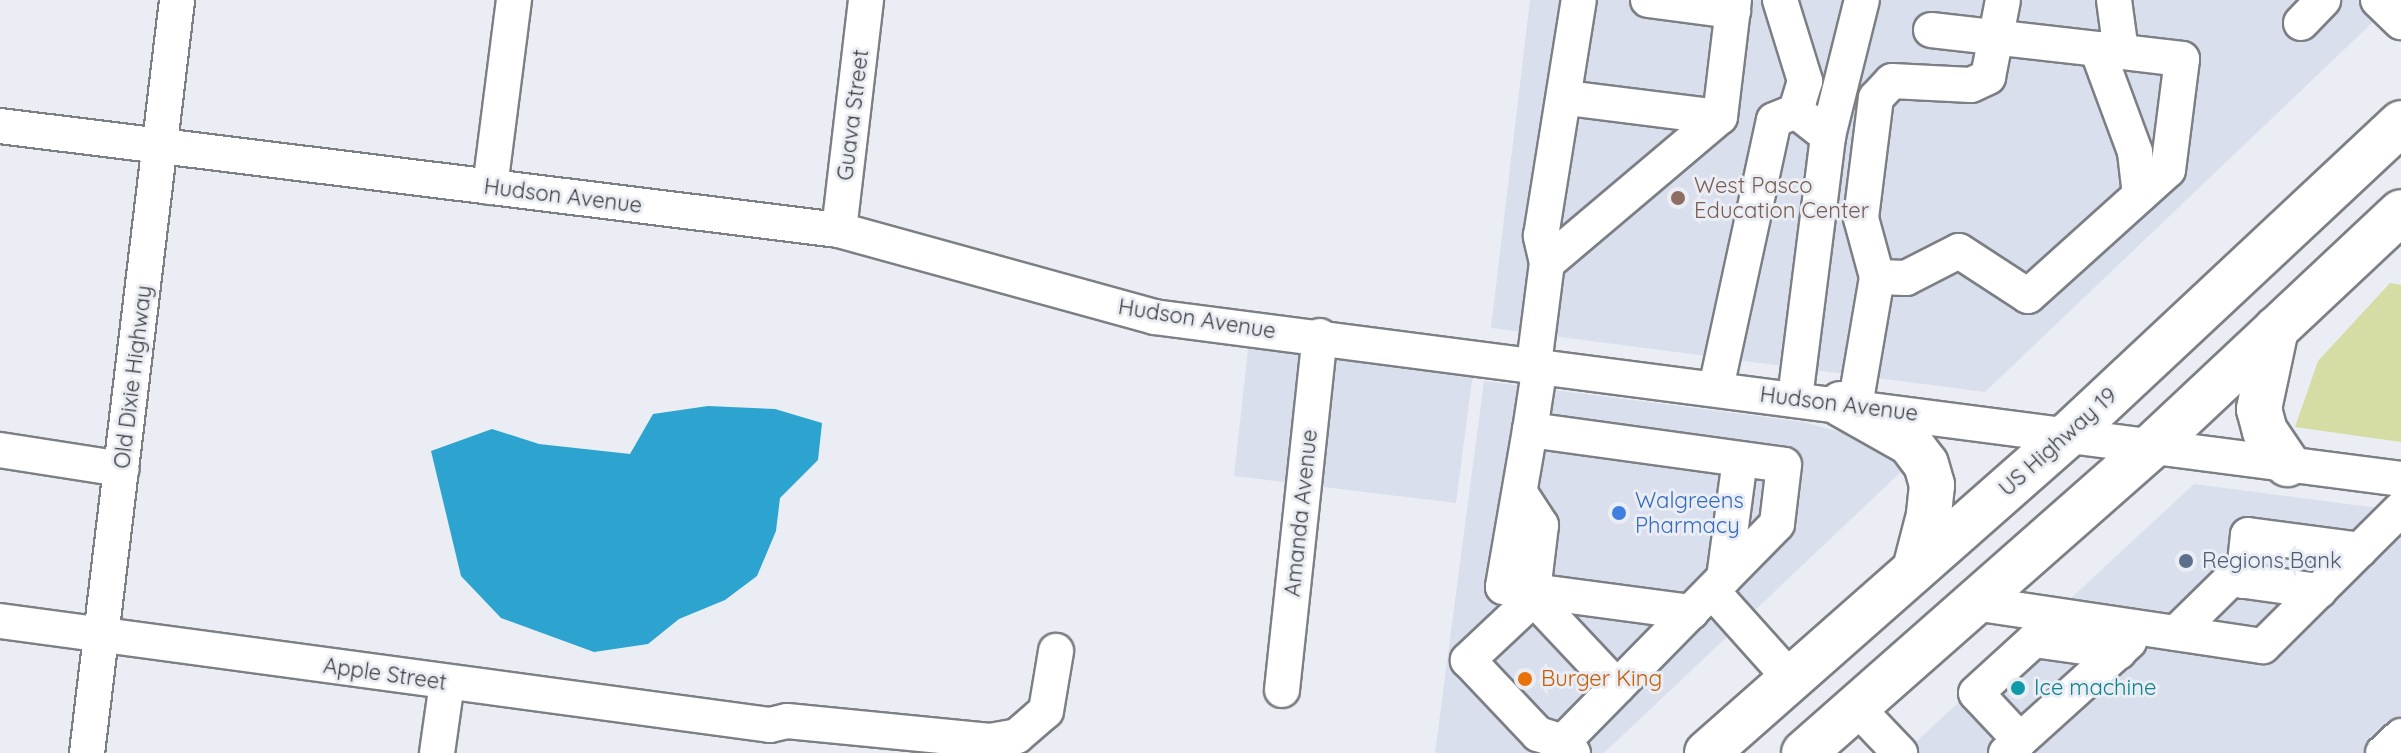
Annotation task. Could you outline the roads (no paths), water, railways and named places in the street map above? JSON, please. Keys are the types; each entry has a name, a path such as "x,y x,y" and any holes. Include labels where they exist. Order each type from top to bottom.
{"highway":[{"name":"US Highway 19","path":"1707,753 2069,434 2401,123"},
{"path":"1804,753 2153,445 2401,212"},
{"path":"2276,329 2259,409 2265,431 2287,464"},
{"path":"1848,405 1910,443 1926,464 1930,500 1915,569"}],"street":[{"name":"Old Dixie Highway","path":"87,753 177,0"},
{"path":"490,187 514,0"},
{"name":"Guava Street","path":"839,230 866,0"},
{"path":"1579,0 1567,98 1541,236 1547,263 1530,430 1522,496 1512,519 1503,587 1531,593 1709,594 1791,679"},
{"path":"1547,263 1720,117 1734,5 1648,0"},
{"path":"1780,0 1805,81 1796,111"},
{"path":"1795,398 1828,136 1862,0"},
{"path":"1848,405 1877,277 1861,218 1876,98 1892,81 1971,85 1988,77 1999,38 2003,0"},
{"path":"2114,0 2109,51 2135,152 2140,195"},
{"path":"2378,0 2401,22"},
{"path":"1877,277 1906,278 1959,251 2028,296 2168,170 2182,59 1931,30"},
{"path":"1567,98 1720,117"},
{"path":"1796,111 1828,136"},
{"path":"1716,388 1774,120 1796,111"},
{"name":"Hudson Avenue","path":"0,126 839,230 938,253 1154,317 1320,336 2401,479"},
{"name":"Amanda Avenue","path":"1282,690 1320,336"},
{"path":"1530,430 1784,465 1777,524 1617,687 1568,748 1538,734 1468,660 1531,593"},
{"path":"0,450 122,469"},
{"path":"1709,594 1740,459"},
{"path":"1974,603 2263,646 2319,591 2379,541 2401,509"},
{"path":"2243,581 2248,535 2379,541"},
{"path":"2119,652 2034,640 1976,693 2013,747 2119,652 2160,631 2231,579 2319,591"},
{"path":"1531,593 1617,687"},
{"name":"Apple Street","path":"0,621 447,683 769,739 787,721 937,746 1017,736 1036,724 1046,711 1056,651"},
{"path":"437,753 447,683"},
{"path":"1856,707 1900,753"},
{"path":"2383,753 2401,736"}],"water":[{"path":"708,406 775,409 822,423 818,460 780,498 776,531 757,576 725,600 679,619 648,644 594,652 501,618 461,576 431,451 492,429 539,444 630,454 653,414"}],"place":[{"name":"West Pasco Education Center","path":"1678,198"},
{"name":"Walgreens Pharmacy","path":"1619,513"},
{"name":"Regions Bank","path":"2186,561"},
{"name":"Burger King","path":"1525,679"},
{"name":"Ice machine","path":"2018,688"}]}
